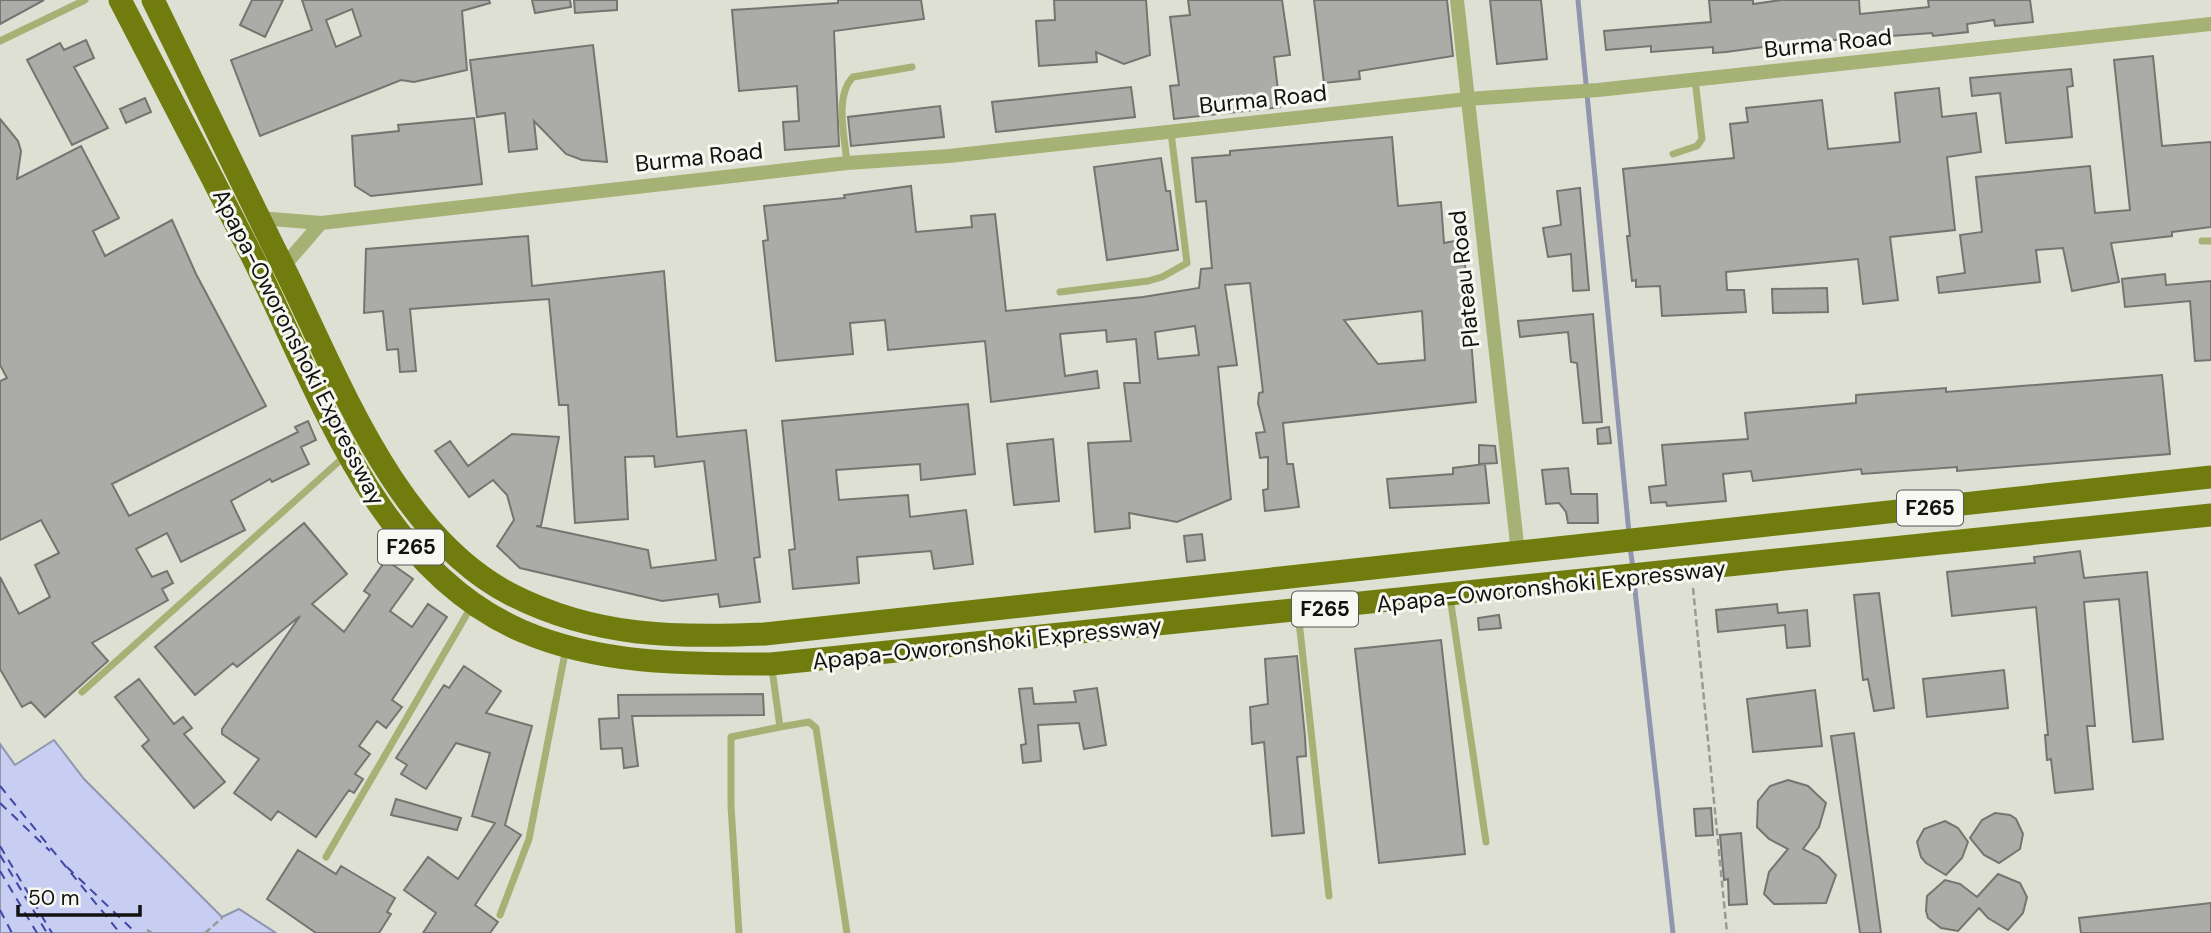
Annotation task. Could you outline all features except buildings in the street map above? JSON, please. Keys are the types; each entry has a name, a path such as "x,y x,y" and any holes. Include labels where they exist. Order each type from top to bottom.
{"main road":[{"name":"Apapa-Oworonshoki Expressway","path":"120,0 348,453 393,527 423,561 473,604 520,631 566,648 666,663 771,664 1298,612 2211,515"},
{"name":"Apapa-Oworonshoki Expressway","path":"153,0 356,414 396,485 437,537 470,566 510,594 551,613 603,628 685,638 765,634 2211,477"}],"street":[{"name":"Plateau Road","path":"1457,0 1518,553"},
{"name":"Burma Road","path":"259,218 321,223 847,163 949,156 1467,99 1598,90 2211,24"},
{"path":"283,267 321,223"}],"lane":[{"path":"0,41 85,0"},
{"path":"847,163 843,100 846,83 853,76 912,67"},
{"path":"1673,154 1697,146 1702,139 1695,80"},
{"path":"1060,292 1148,281 1162,277 1187,263 1170,132"},
{"path":"2202,242 2211,240"},
{"path":"82,692 348,453"},
{"path":"1450,596 1486,842"},
{"path":"326,857 473,604"},
{"path":"1298,612 1329,896"},
{"path":"500,915 529,839 566,648"},
{"path":"771,664 780,727"},
{"path":"739,933 731,806 731,737 809,722 816,727 847,933"}],"path":[{"path":"1692,571 1727,933"},
{"path":"205,933 222,918"},
{"path":"147,930 152,933"}],"shaded area":[{"path":"0,0 2211,0 2211,933 276,933 239,909 222,918 84,779 55,740 15,765 0,744"}],"water":[{"path":"54,740 84,779 222,917 239,909 276,933 0,933 0,744 15,765"}],"waterway":[{"path":"1578,0 1629,533"},
{"path":"1630,547 1633,568"},
{"path":"1634,581 1673,933"}],"ferry route":[{"path":"0,786 120,933"},
{"path":"0,803 50,851"},
{"path":"0,846 52,933"},
{"path":"0,855 47,933"},
{"path":"67,867 136,933"},
{"path":"0,871 37,933"},
{"path":"0,910 12,933"}]}
